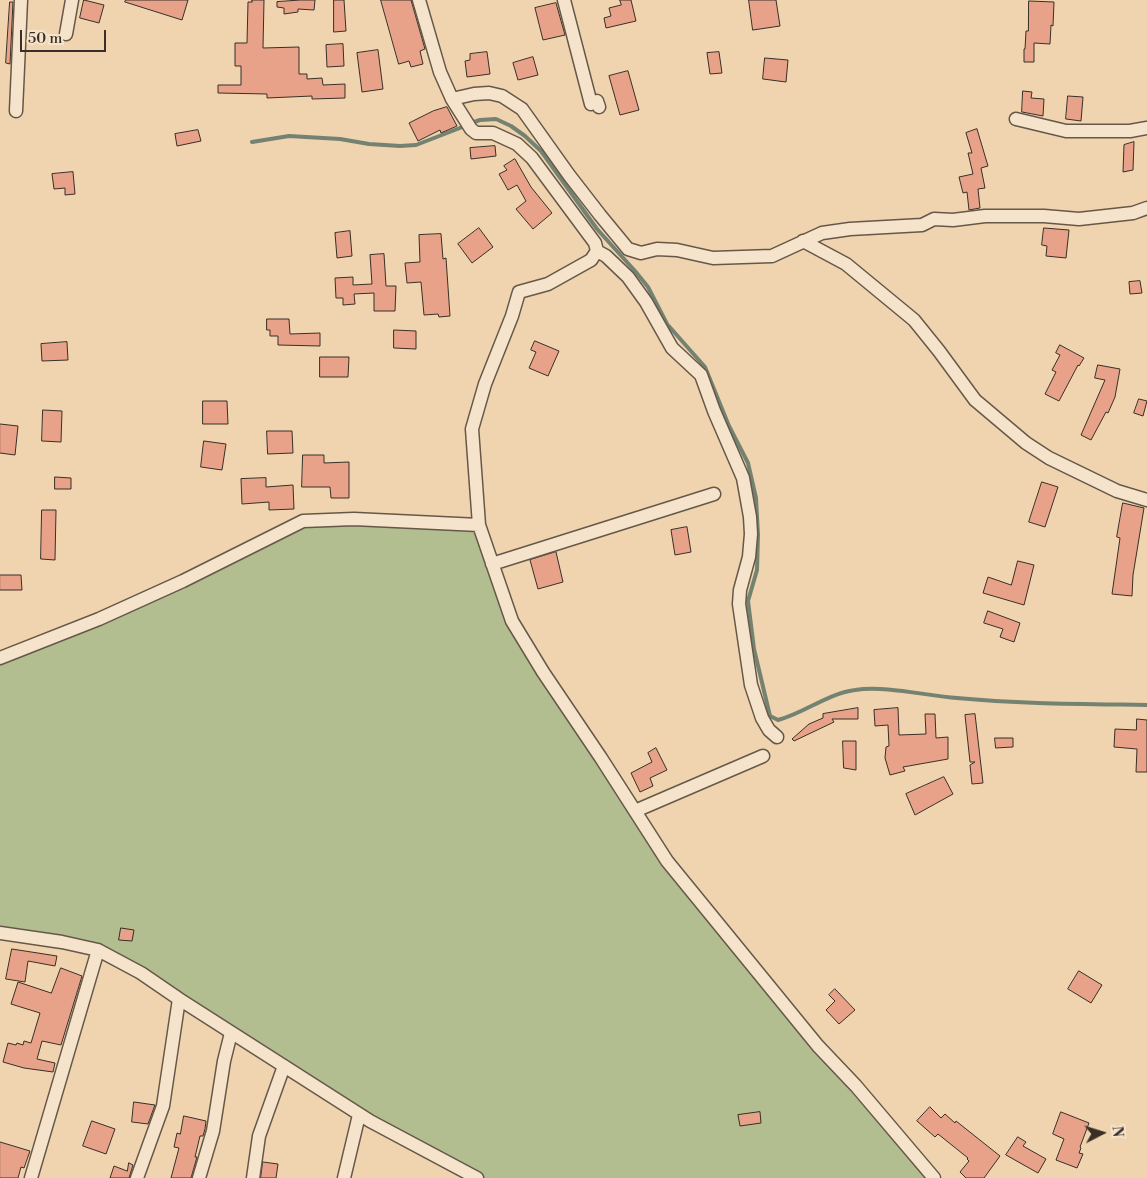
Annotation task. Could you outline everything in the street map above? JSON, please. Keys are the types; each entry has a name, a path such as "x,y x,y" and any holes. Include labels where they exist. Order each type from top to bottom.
{"street":[{"path":"16,111 21,0"},
{"path":"66,34 72,0"},
{"path":"419,0 440,72 452,99 471,129 476,132 493,133 517,144 532,158 595,243 597,252 591,260 548,284 520,292 492,365 472,429 479,525 512,621 543,672 667,861 818,1046 856,1086 934,1178"},
{"path":"564,0 591,104 597,101 599,107"},
{"path":"452,99 489,93 502,96 522,109 569,175 628,249 641,253 656,249 713,258 772,256 822,233 850,229 922,225 934,219 953,220 985,216 1044,216 1079,219 1133,213 1147,208"},
{"path":"1016,119 1066,131 1130,131 1147,128"},
{"path":"803,241 846,264 914,320 975,400 1026,443 1049,458 1117,491 1147,500"},
{"path":"597,252 606,256 628,277 646,302 672,348 701,375 714,411 743,478 751,534 749,557 740,590 739,604 751,685 762,718 769,730 777,737"},
{"path":"492,564 714,494"},
{"path":"0,658 100,619 183,581 303,521 354,519 479,525"},
{"path":"635,811 763,756"},
{"path":"0,933 62,942 98,950 141,973 360,1115 477,1178"},
{"path":"32,1178 98,950"},
{"path":"138,1178 163,1106 179,999"},
{"path":"198,1178 213,1131 224,1061 231,1033"},
{"path":"253,1178 259,1136 284,1066"},
{"path":"344,1178 360,1115"}],"green space":[{"path":"303,521 479,525 512,621 667,861 934,1178 477,1178 98,950 0,933 0,658"}],"building":[{"path":"84,0 104,5 99,23 80,18"},
{"path":"126,0 188,0 182,20 125,2"},
{"path":"252,0 264,0 263,48 299,47 299,74 307,74 307,79 322,78 323,85 345,84 345,98 312,99 312,96 267,98 267,94 218,93 218,85 241,85 241,66 235,66 235,43 247,43 248,2 252,2"},
{"path":"315,0 314,10 298,9 298,12 284,14 284,8 277,7 277,2"},
{"path":"334,0 344,0 346,31 334,32"},
{"path":"381,0 411,0 425,49 420,51 423,64 411,67 409,61 399,64"},
{"path":"620,0 631,0 636,21 606,28 604,18 611,16 609,8 621,5"},
{"path":"749,0 776,0 780,26 753,30"},
{"path":"1029,1 1054,2 1053,26 1051,25 1050,44 1034,43 1034,62 1024,62 1026,31 1028,31"},
{"path":"10,2 13,2 10,64 6,63"},
{"path":"556,3 565,35 543,40 535,8"},
{"path":"343,44 344,66 327,67 326,45"},
{"path":"378,50 383,89 362,92 357,53"},
{"path":"487,52 490,74 467,77 465,61 470,60 470,54"},
{"path":"719,52 722,73 710,74 707,53"},
{"path":"533,57 538,75 518,80 513,63"},
{"path":"765,58 788,60 786,82 763,79"},
{"path":"628,71 639,110 620,115 609,76"},
{"path":"1023,91 1032,92 1031,98 1044,99 1043,116 1022,112"},
{"path":"1068,96 1083,97 1081,121 1066,119"},
{"path":"447,107 457,126 441,133 440,130 418,141 409,123 433,111"},
{"path":"977,129 988,166 981,168 985,188 978,189 980,208 969,210 967,192 963,193 959,177 973,174 968,153 972,153 966,133"},
{"path":"198,130 201,141 177,146 175,134"},
{"path":"1134,142 1133,170 1123,172 1124,145"},
{"path":"495,146 496,156 471,159 470,148"},
{"path":"515,159 531,187 552,213 533,229 516,209 526,201 517,185 508,190 499,174 507,170 504,166"},
{"path":"73,172 75,194 65,195 65,188 54,189 52,174"},
{"path":"479,228 493,247 472,263 458,244"},
{"path":"1044,228 1069,230 1066,258 1046,256 1047,246 1042,245"},
{"path":"350,231 352,256 337,258 335,233"},
{"path":"441,234 443,259 446,258 450,316 439,317 438,314 424,315 421,282 407,283 405,263 420,262 419,235"},
{"path":"384,254 386,286 396,286 395,311 374,311 374,293 354,294 355,304 343,305 343,298 336,298 335,278 353,277 353,285 372,284 370,255"},
{"path":"1140,281 1142,293 1130,294 1129,282"},
{"path":"267,319 289,319 290,334 320,333 320,346 278,345 278,336 270,336 270,330 267,330"},
{"path":"394,330 416,331 416,349 394,348"},
{"path":"535,341 559,351 548,376 529,368 536,352 531,350"},
{"path":"67,342 68,360 42,361 41,344"},
{"path":"1060,345 1084,358 1078,365 1059,401 1045,394 1056,372 1052,370 1060,355 1056,353"},
{"path":"320,357 349,357 348,377 320,377"},
{"path":"1098,365 1120,369 1115,397 1108,413 1106,412 1091,440 1081,435 1105,380 1095,378"},
{"path":"1139,399 1147,401 1143,416 1134,413"},
{"path":"203,401 227,401 228,424 203,424"},
{"path":"43,410 62,411 61,442 42,441"},
{"path":"0,424 18,426 15,455 0,453"},
{"path":"267,431 292,431 293,453 268,454"},
{"path":"204,441 226,444 222,470 201,467"},
{"path":"303,455 324,455 324,463 349,462 349,498 331,498 330,487 302,487"},
{"path":"55,477 71,478 71,489 55,489"},
{"path":"266,478 266,487 293,485 294,509 269,510 269,502 242,504 241,479"},
{"path":"1042,482 1058,487 1045,527 1029,522"},
{"path":"1123,503 1144,508 1133,575 1132,596 1112,594 1120,538 1117,537"},
{"path":"42,510 56,510 55,560 41,559"},
{"path":"687,527 691,552 675,555 671,530"},
{"path":"556,552 563,582 538,589 530,560"},
{"path":"1018,561 1034,565 1024,605 983,593 988,577 1011,585"},
{"path":"0,575 21,575 22,590 0,590"},
{"path":"988,611 1020,623 1014,642 1000,637 1003,629 984,623"},
{"path":"858,708 858,719 832,719 834,722 794,741 792,739 809,724 823,718 823,714"},
{"path":"898,708 899,735 926,734 925,714 935,714 936,738 948,737 948,759 903,767 905,771 890,775 885,758 886,747 889,746 888,725 875,726 874,710"},
{"path":"975,714 983,783 972,784 970,765 975,762 970,762 965,715"},
{"path":"1137,719 1147,720 1147,772 1136,772 1137,749 1114,747 1115,729 1136,730"},
{"path":"995,738 1013,738 1013,747 996,748"},
{"path":"843,741 856,741 856,770 844,768"},
{"path":"656,748 667,770 650,778 653,786 640,792 631,773 652,762 648,753"},
{"path":"944,777 953,794 915,815 906,794"},
{"path":"121,928 134,930 132,941 119,940"},
{"path":"12,949 57,956 55,966 28,961 25,982 6,979"},
{"path":"61,968 82,976 61,1045 42,1041 37,1059 55,1063 53,1072 24,1068 3,1062 8,1043 23,1045 24,1041 31,1043 40,1013 11,1004 18,982 51,993"},
{"path":"1079,971 1102,985 1091,1003 1068,989"},
{"path":"835,989 855,1010 839,1024 826,1010 835,1001 829,995"},
{"path":"134,1102 155,1105 148,1124 132,1122"},
{"path":"930,1107 941,1118 945,1114 955,1123 956,1121 1000,1156 984,1178 966,1178 960,1172 969,1161 968,1158 938,1134 935,1137 917,1121"},
{"path":"760,1112 761,1123 740,1126 738,1115"},
{"path":"1061,1112 1089,1123 1080,1147 1079,1153 1083,1154 1077,1168 1056,1160 1064,1139 1053,1134"},
{"path":"184,1116 206,1121 205,1129 203,1136 200,1136 191,1178 171,1178 179,1148 174,1147 177,1133 180,1134"},
{"path":"92,1121 115,1129 106,1154 83,1146"},
{"path":"1018,1137 1026,1142 1023,1146 1046,1159 1038,1173 1006,1155"},
{"path":"0,1142 30,1151 24,1168 21,1167 18,1178 0,1178"},
{"path":"263,1162 278,1164 276,1178 261,1178"},
{"path":"129,1163 133,1165 129,1178 110,1178 114,1166 127,1171"}],"waterway":[{"path":"471,123 480,120 496,119 511,126 541,151 597,229 648,287 667,324 705,367 729,426 748,463 756,498 757,570 748,601 754,649 770,716 778,720 835,695 867,689 1004,701 1147,705"},
{"path":"252,142 289,136 340,139 369,144 416,145 465,126"}]}
